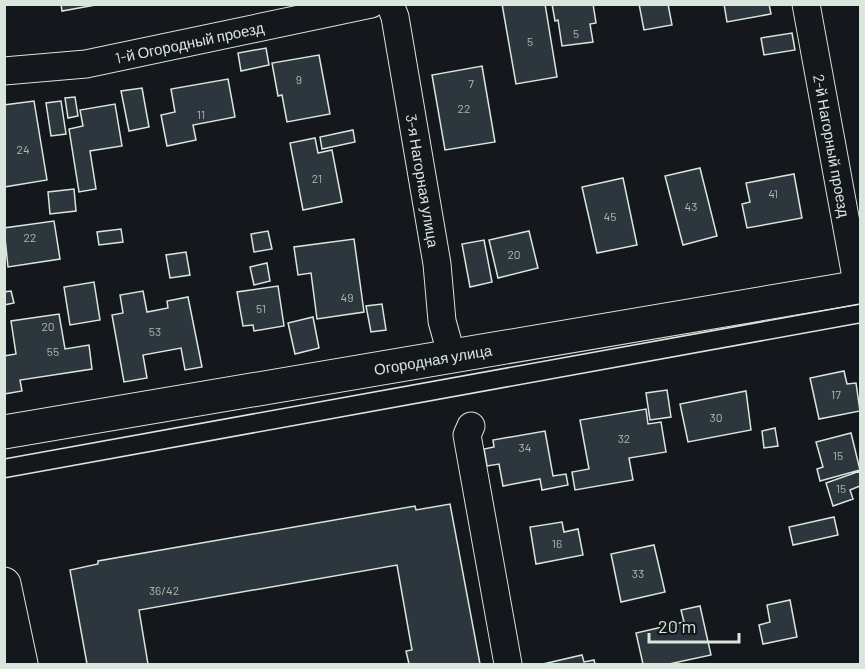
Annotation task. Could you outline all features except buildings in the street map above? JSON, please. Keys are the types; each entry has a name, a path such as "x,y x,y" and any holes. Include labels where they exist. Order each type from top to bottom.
{"street":[{"name":"1-й Огородный проезд","path":"4,71 86,64 371,4"},
{"name":"3-я Нагорная улица","path":"390,4 395,17 437,264 442,321 452,357"},
{"name":"2-й Нагорный проезд","path":"807,4 859,288"},
{"name":"Огородная улица","path":"4,432 859,288"},
{"path":"471,426 467,435 508,664"},
{"path":"4,584 21,664"}],"tram line":[{"path":"4,459 860,304"},
{"path":"4,478 860,323"}]}
